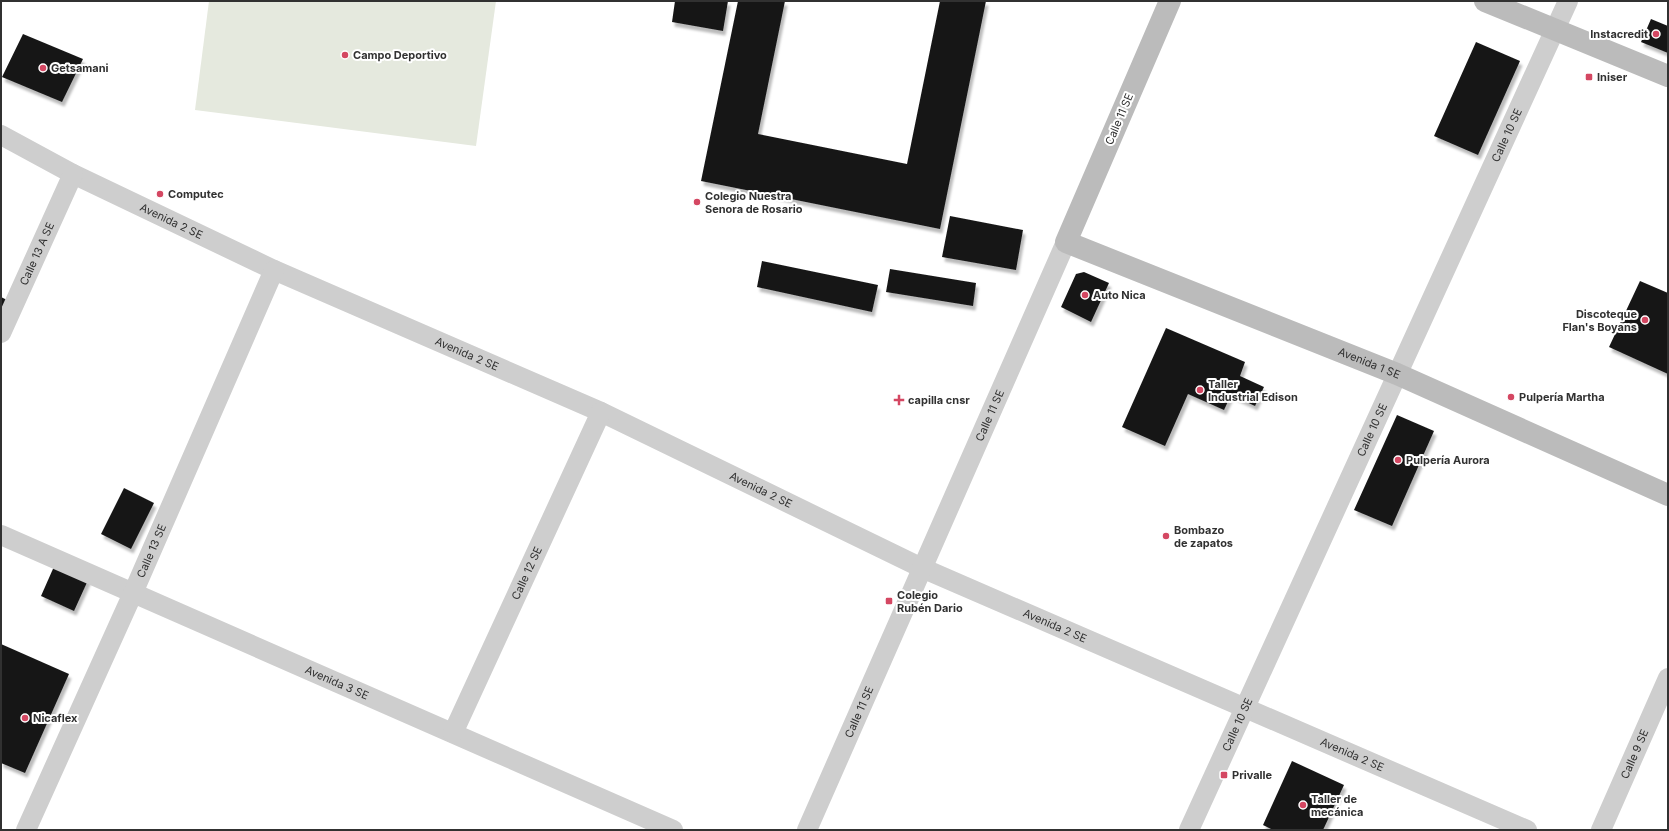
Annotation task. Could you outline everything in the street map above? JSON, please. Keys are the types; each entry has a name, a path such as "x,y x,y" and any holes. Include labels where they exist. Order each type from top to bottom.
{"street":[{"name":"Calle 11 SE","path":"807,830 1066,242 1170,1"},
{"path":"1485,1 1668,76"},
{"name":"Calle 10 SE","path":"1189,830 1568,1"},
{"name":"Avenida 2 SE","path":"1,135 73,174 274,270 601,412 922,568 1527,830"},
{"name":"Calle 13 A SE","path":"1,333 73,174"},
{"name":"Avenida 1 SE","path":"1066,242 1397,374 1668,495"},
{"name":"Calle 13 SE","path":"26,830 134,593 274,270"},
{"name":"Calle 12 SE","path":"452,733 601,412"},
{"name":"Avenida 3 SE","path":"1,535 673,830"},
{"name":"Calle 9 SE","path":"1601,830 1668,678"}],"shaded area":[{"name":"Campo Deportivo","path":"209,1 496,1 476,146 195,110"}],"building":[{"path":"675,1 728,1 723,31 672,22"},
{"path":"738,1 785,1 758,134 907,164 940,1 986,1 940,229 701,181"},
{"name":"Instacredit","path":"1651,19 1668,26 1668,53 1641,42"},
{"name":"Getsamani","path":"23,34 83,59 62,102 2,77"},
{"path":"1476,42 1520,61 1478,155 1434,136"},
{"path":"950,216 1023,230 1016,270 942,257"},
{"path":"762,261 878,285 872,312 757,287"},
{"path":"890,269 976,283 973,306 886,292"},
{"name":"Auto Nica","path":"1084,272 1109,283 1091,322 1061,307 1076,274"},
{"name":"Discoteque Flan's Boyans","path":"1640,281 1668,293 1668,374 1609,347"},
{"path":"1,297 11,302 1,325"},
{"name":"Taller Industrial Edison","path":"1166,328 1245,362 1240,376 1264,387 1255,406 1231,395 1224,410 1188,394 1165,446 1122,427"},
{"path":"1397,415 1434,431 1392,526 1354,510"},
{"path":"124,488 154,503 131,549 101,534"},
{"path":"56,562 89,578 74,611 41,596"},
{"name":"Nicaflex","path":"1,644 69,674 25,773 1,763"},
{"name":"Taller de mecánica","path":"1292,761 1344,785 1323,830 1273,830 1263,825"}],"place":[{"name":"Instacredit","path":"1656,34"},
{"name":"Campo Deportivo","path":"345,55"},
{"name":"Getsamani","path":"43,68"},
{"name":"Iniser","path":"1589,77"},
{"name":"Computec","path":"160,194"},
{"name":"Colegio Nuestra Senora de Rosario","path":"697,202"},
{"name":"Auto Nica","path":"1085,295"},
{"name":"Discoteque Flan's Boyans","path":"1645,320"},
{"name":"Taller Industrial Edison","path":"1200,390"},
{"name":"Pulpería Martha","path":"1511,397"},
{"name":"capilla cnsr","path":"899,400"},
{"name":"Pulpería Aurora","path":"1398,460"},
{"name":"Bombazo de zapatos","path":"1166,536"},
{"name":"Colegio Rubén Dario","path":"889,601"},
{"name":"Nicaflex","path":"25,718"},
{"name":"Privalle","path":"1224,775"},
{"name":"Taller de mecánica","path":"1303,805"}]}
